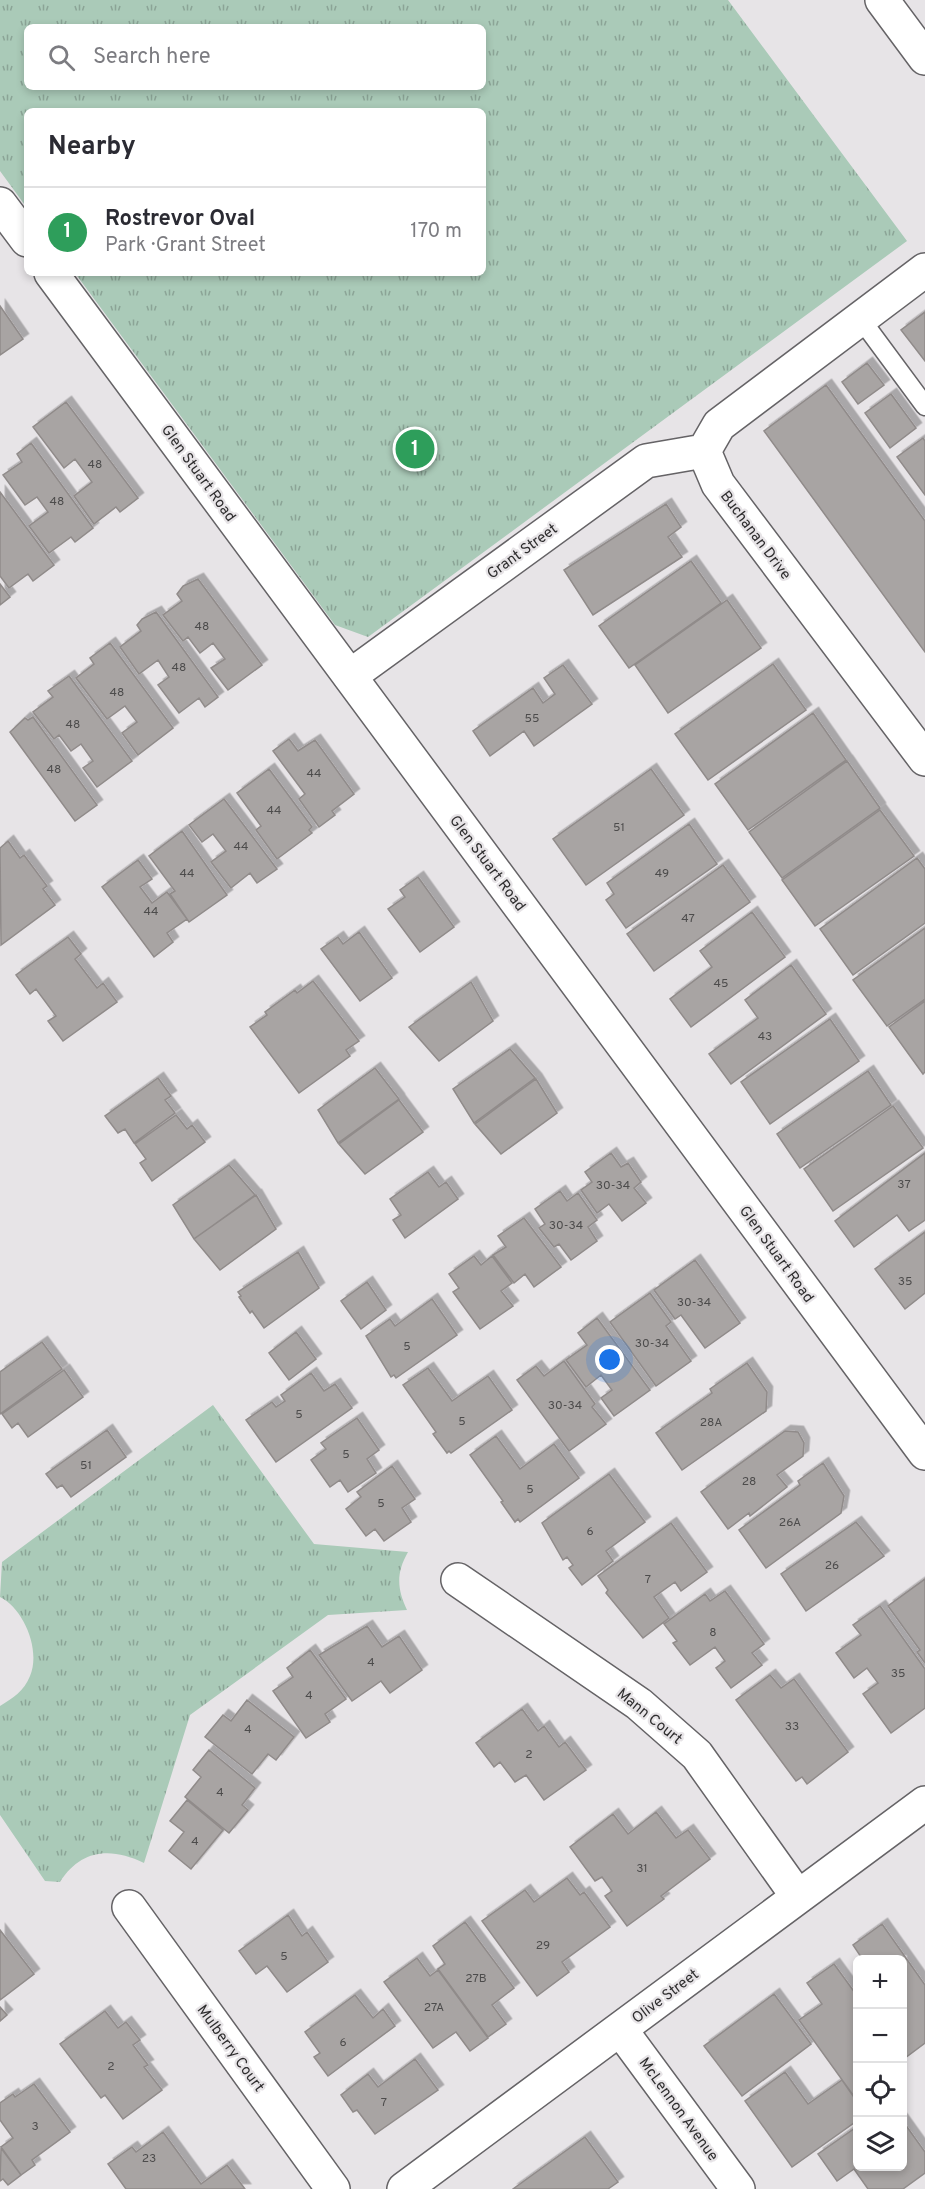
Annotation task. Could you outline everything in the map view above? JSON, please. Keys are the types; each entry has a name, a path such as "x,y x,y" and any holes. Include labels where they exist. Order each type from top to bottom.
{"street":[{"path":"882,0 925,58"},
{"path":"0,204 24,236"},
{"path":"704,450 719,425 925,270"},
{"name":"Glen Stuart Road","path":"53,276 925,1454"},
{"name":"Grant Street","path":"350,676 646,461 704,450"},
{"name":"Buchanan Drive","path":"704,450 718,484 925,759"},
{"name":"Mann Court","path":"458,1580 639,1704 697,1755 798,1897"},
{"name":"Olive Street","path":"404,2189 925,1803"},
{"name":"Mulberry Court","path":"129,1907 333,2189"},
{"name":"McLennon Avenue","path":"620,2029 738,2189"}],"lane":[{"path":"860,318 925,406"}],"green space":[{"path":"0,0 728,0 907,241 368,637 335,625 77,276 486,276 486,108 24,108 24,204 0,171"},
{"path":"213,1405 314,1544 408,1552 401,1567 399,1581 407,1610 328,1615 190,1715 144,1863 120,1855 98,1854 77,1863 60,1882 45,1881 0,1815 0,1706 25,1686 33,1666 32,1643 23,1620 9,1603 0,1597 2,1562"}],"building":[{"path":"0,306 23,339 0,355"},
{"path":"925,312 925,361 901,330"},
{"path":"867,363 884,385 858,404 842,382"},
{"path":"826,385 925,521 925,652 764,431"},
{"path":"891,394 916,428 890,448 865,413"},
{"path":"66,402 138,498 120,512 116,507 94,524 74,496 92,482 75,459 64,468 33,427"},
{"path":"923,438 925,441 925,495 897,457"},
{"path":"31,443 93,528 75,542 71,537 49,553 29,526 48,512 37,497 25,505 3,475 22,462 17,454"},
{"path":"0,492 54,565 33,581 28,574 9,588 0,576"},
{"path":"666,504 681,527 668,537 682,557 593,615 564,570"},
{"path":"691,561 721,603 629,668 599,626"},
{"path":"198,579 262,665 228,690 211,668 225,659 213,643 200,653 188,637 183,641 163,615 182,601 177,594 183,586"},
{"path":"0,584 10,597 0,605"},
{"path":"727,600 761,648 668,713 635,665"},
{"path":"156,612 218,697 205,707 199,698 179,713 158,685 169,677 158,660 139,674 120,647 141,631 137,625 142,619"},
{"path":"110,643 173,728 138,755 122,733 137,722 125,706 107,719 76,678 94,664 90,658"},
{"path":"773,664 806,710 708,780 675,734"},
{"path":"563,665 592,704 534,746 524,731 490,756 473,731 533,688 543,703 555,694 544,678"},
{"path":"69,676 132,761 97,787 83,768 93,761 81,744 71,751 59,735 54,739 33,712 53,697 48,691"},
{"path":"813,713 846,760 748,830 715,784"},
{"path":"33,717 97,805 75,821 10,732 25,718 28,720"},
{"path":"289,739 298,751 315,740 354,794 332,811 335,815 319,827 299,799 305,794 273,751"},
{"path":"847,761 880,808 782,878 749,832"},
{"path":"269,769 312,827 309,830 312,833 277,859 256,830 261,826 237,793"},
{"path":"651,769 684,815 586,885 553,839"},
{"path":"224,799 277,869 257,883 250,873 231,888 211,862 226,851 213,834 202,842 189,825"},
{"path":"880,810 914,856 815,926 782,880"},
{"path":"689,824 717,864 626,928 606,900 614,894 607,883"},
{"path":"182,831 227,895 189,922 170,894 175,891 149,856"},
{"path":"8,841 20,858 24,855 47,886 43,889 55,905 1,945 0,848"},
{"path":"917,858 925,869 925,923 853,975 820,929"},
{"path":"138,860 152,879 140,887 152,903 167,892 187,919 167,933 173,942 154,957 102,887"},
{"path":"723,865 750,902 654,971 627,934"},
{"path":"418,877 454,927 420,952 388,909 405,897 400,890"},
{"path":"752,912 785,957 691,1027 670,999 712,967 700,951"},
{"path":"925,928 925,999 887,1026 853,980"},
{"path":"359,932 392,978 360,1001 321,949 338,937 343,944"},
{"path":"68,937 81,954 75,959 97,988 103,983 117,1002 63,1041 48,1021 56,1016 36,989 30,994 16,975"},
{"path":"791,965 826,1014 731,1084 709,1054 758,1018 745,1000"},
{"path":"313,981 359,1041 346,1050 350,1056 299,1093 250,1027 267,1015 265,1012 295,990 297,993"},
{"path":"471,982 493,1021 439,1061 409,1027"},
{"path":"925,1001 925,1072 923,1074 889,1027"},
{"path":"830,1019 859,1061 770,1124 741,1082"},
{"path":"510,1049 535,1078 474,1123 453,1089"},
{"path":"375,1068 399,1099 338,1143 318,1110"},
{"path":"868,1071 891,1105 800,1168 777,1134"},
{"path":"158,1078 171,1096 165,1100 175,1113 134,1143 125,1129 118,1133 105,1116"},
{"path":"536,1079 557,1113 501,1154 475,1124"},
{"path":"399,1100 423,1132 365,1174 339,1144"},
{"path":"893,1106 923,1148 833,1211 804,1169"},
{"path":"176,1115 187,1129 192,1125 205,1142 152,1181 140,1163 146,1159 135,1144"},
{"path":"611,1153 621,1167 628,1163 641,1182 634,1188 646,1203 622,1221 609,1204 597,1213 581,1190 592,1182 585,1172"},
{"path":"925,1153 925,1220 909,1231 897,1215 854,1247 835,1221"},
{"path":"229,1165 255,1195 194,1239 173,1205"},
{"path":"428,1172 439,1187 446,1182 458,1199 405,1238 393,1220 401,1215 390,1199"},
{"path":"560,1191 567,1201 578,1193 597,1220 588,1227 597,1241 571,1260 559,1244 554,1247 539,1228 545,1224 535,1209"},
{"path":"256,1195 276,1229 220,1270 194,1239"},
{"path":"524,1218 561,1267 534,1287 525,1274 514,1283 493,1255 506,1247 498,1236"},
{"path":"925,1232 925,1293 905,1309 875,1269"},
{"path":"298,1252 319,1288 264,1328 252,1311 250,1313 238,1292"},
{"path":"474,1256 481,1265 492,1256 512,1283 501,1291 513,1306 480,1329 453,1292 459,1288 449,1274"},
{"path":"695,1260 740,1323 705,1348 681,1315 675,1319 654,1290"},
{"path":"367,1282 386,1310 361,1329 341,1301"},
{"path":"650,1293 671,1322 666,1326 691,1361 656,1386 610,1322"},
{"path":"432,1299 457,1335 396,1378 394,1375 391,1377 366,1336 390,1319 395,1326"},
{"path":"597,1318 650,1390 614,1416 601,1398 612,1390 601,1375 586,1387 566,1360 587,1345 578,1333"},
{"path":"296,1332 316,1359 289,1380 269,1353"},
{"path":"42,1342 62,1369 0,1414 0,1372"},
{"path":"564,1361 595,1404 592,1407 606,1424 569,1451 517,1380 536,1366 544,1376"},
{"path":"747,1363 767,1392 766,1411 682,1470 656,1433 712,1393 710,1389"},
{"path":"428,1368 452,1401 488,1376 512,1410 451,1453 449,1451 447,1453 433,1434 436,1432 403,1385"},
{"path":"64,1370 83,1397 28,1437 18,1423 12,1428 2,1414"},
{"path":"311,1373 324,1391 335,1384 352,1408 276,1462 246,1420 272,1402 276,1407 285,1401 281,1395"},
{"path":"357,1418 379,1450 367,1459 376,1473 348,1492 340,1480 330,1487 311,1460 326,1449 321,1443"},
{"path":"107,1430 126,1457 71,1497 62,1485 57,1488 46,1474"},
{"path":"785,1431 798,1432 804,1443 803,1456 777,1475 787,1487 750,1516 749,1513 728,1529 701,1492"},
{"path":"496,1436 520,1469 554,1444 579,1478 520,1522 518,1519 515,1522 470,1455"},
{"path":"823,1463 844,1496 841,1513 766,1568 739,1530 800,1485 798,1481"},
{"path":"392,1466 415,1499 402,1508 411,1522 384,1541 375,1529 366,1536 346,1509 361,1497 357,1492"},
{"path":"609,1474 645,1522 606,1551 613,1561 582,1585 569,1568 573,1565 567,1557 563,1560 542,1523"},
{"path":"856,1522 884,1556 806,1611 781,1574"},
{"path":"671,1523 707,1572 681,1591 675,1582 654,1597 669,1618 643,1638 606,1593 608,1590 598,1576"},
{"path":"925,1579 925,1663 917,1652 920,1650 888,1606"},
{"path":"725,1591 764,1644 752,1653 762,1665 731,1688 716,1668 725,1661 715,1647 690,1665 673,1643 677,1641 664,1624 705,1594 710,1601"},
{"path":"880,1606 925,1669 925,1708 891,1733 863,1694 878,1683 867,1668 854,1678 836,1653 861,1635 853,1625"},
{"path":"367,1626 382,1647 399,1636 422,1670 390,1693 381,1681 352,1701 319,1655"},
{"path":"310,1650 346,1699 325,1714 330,1722 306,1738 273,1691 293,1677 287,1668"},
{"path":"770,1675 781,1688 794,1679 848,1752 807,1784 802,1777 796,1781 736,1700"},
{"path":"247,1700 294,1737 276,1760 268,1754 252,1774 205,1737 223,1715 231,1721"},
{"path":"522,1709 538,1731 544,1726 559,1747 565,1742 586,1770 544,1800 526,1775 515,1782 500,1762 494,1767 476,1743"},
{"path":"209,1750 255,1788 242,1805 248,1810 229,1833 185,1797 201,1777 193,1770"},
{"path":"187,1800 223,1830 191,1869 169,1851 184,1832 170,1821"},
{"path":"656,1812 676,1838 688,1830 710,1859 661,1896 664,1899 627,1926 605,1896 612,1891 602,1877 595,1881 570,1847 613,1814 628,1834"},
{"path":"567,1878 580,1895 584,1892 610,1927 562,1962 569,1972 537,1996 482,1921 525,1890 534,1902"},
{"path":"288,1915 302,1936 307,1932 328,1962 287,1992 267,1966 256,1974 239,1951"},
{"path":"465,1922 514,1988 492,2005 506,2024 488,2037 438,1969 445,1964 433,1946"},
{"path":"882,1924 904,1955 860,1955 853,1945"},
{"path":"0,1930 34,1974 0,2000"},
{"path":"417,1958 430,1976 438,1970 488,2038 470,2051 456,2032 433,2048 384,1982"},
{"path":"907,1959 925,1985 925,2043 907,2056"},
{"path":"834,1964 853,1990 853,2095 799,2020 822,2004 807,1983"},
{"path":"774,1994 811,2044 742,2096 704,2046"},
{"path":"355,1995 373,2018 383,2009 395,2026 328,2076 314,2057 320,2053 305,2032"},
{"path":"0,2007 7,2015 0,2021"},
{"path":"105,2011 118,2028 126,2022 140,2040 133,2045 148,2065 144,2067 162,2090 123,2119 105,2095 101,2098 60,2044"},
{"path":"415,2059 438,2090 375,2134 357,2110 353,2112 341,2095 368,2074 378,2087"},
{"path":"785,2072 808,2104 842,2080 853,2096 853,2124 792,2167 745,2101"},
{"path":"34,2084 70,2132 32,2160 35,2165 21,2175 1,2147 13,2138 0,2120 0,2103 13,2094 15,2097"},
{"path":"907,2127 925,2152 925,2173 903,2189 868,2189 855,2171 907,2171"},
{"path":"853,2130 853,2170 837,2181 818,2154"},
{"path":"163,2132 201,2184 227,2165 245,2189 126,2189 108,2164 132,2147 136,2152"},
{"path":"585,2137 618,2182 608,2189 513,2189"},
{"path":"1,2148 21,2175 8,2185 3,2179 0,2181"}],"place":[{"name":"Rostrevor Oval","path":"415,449"}]}
